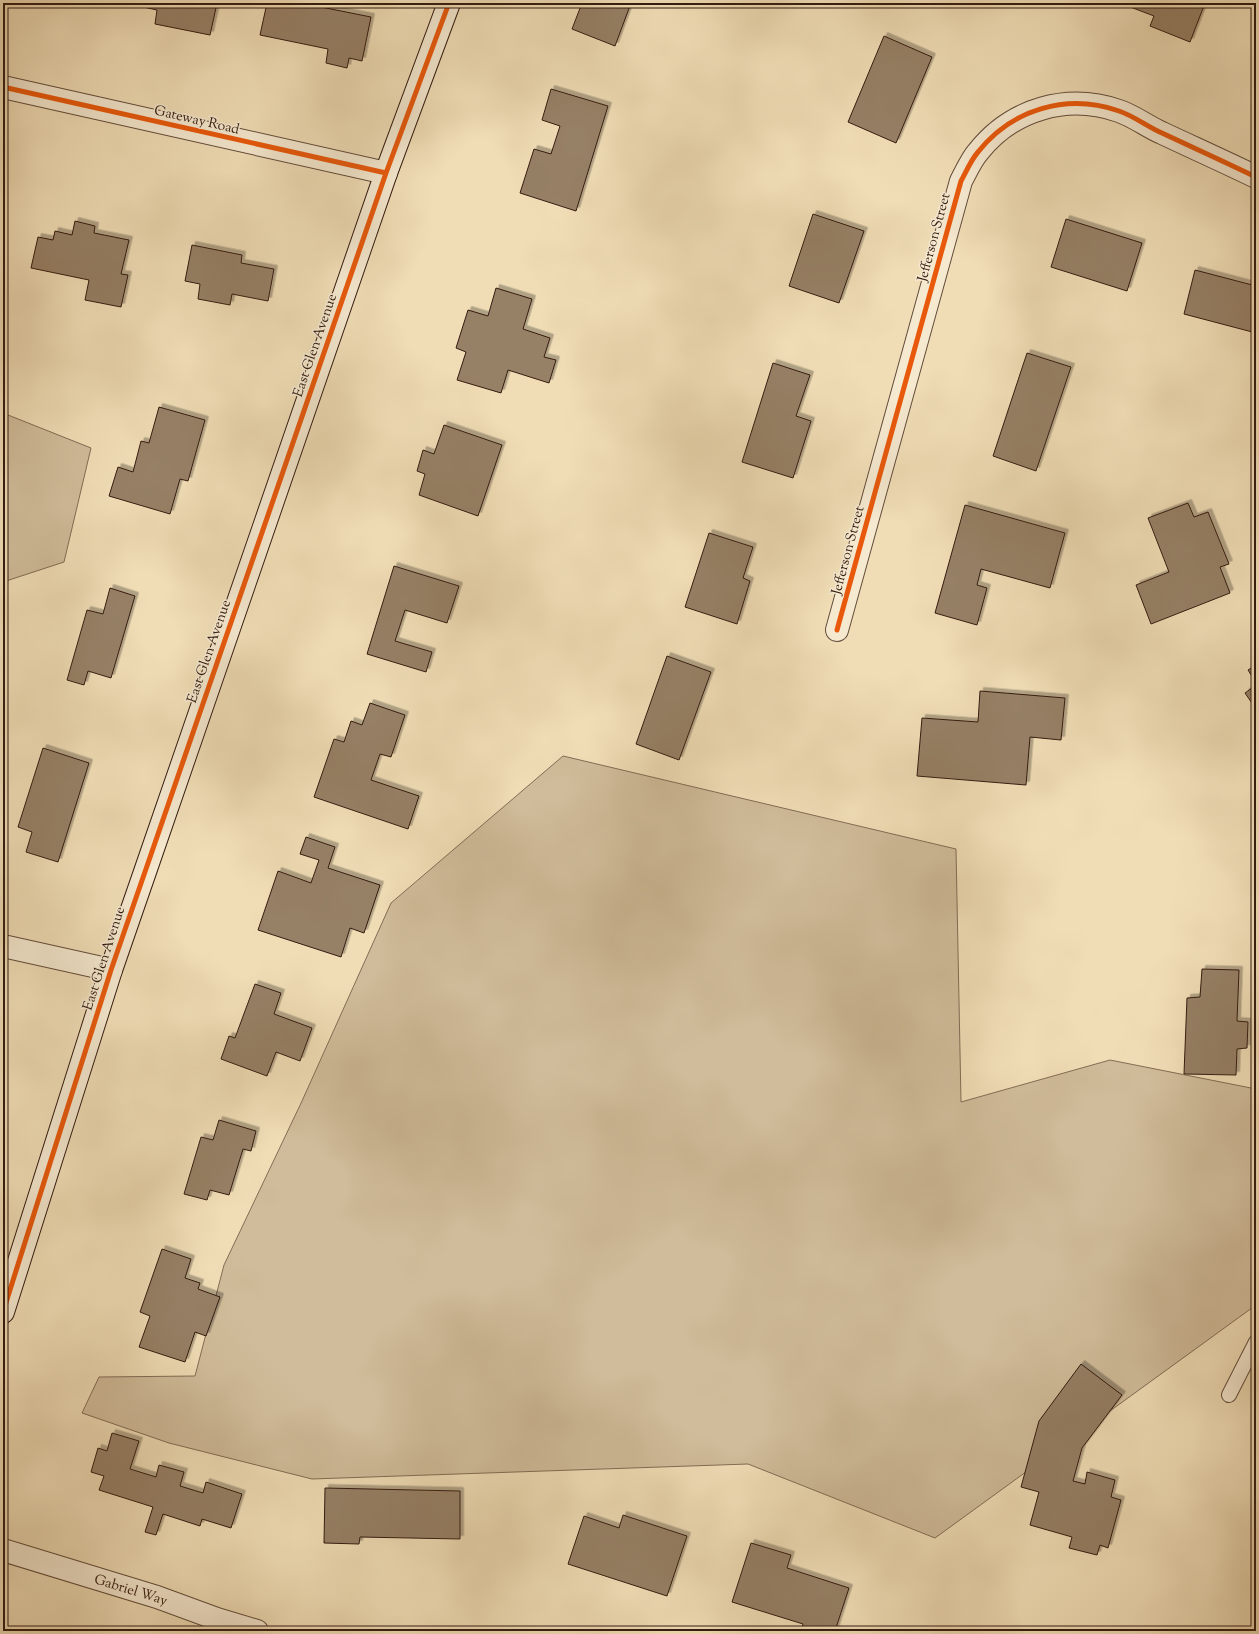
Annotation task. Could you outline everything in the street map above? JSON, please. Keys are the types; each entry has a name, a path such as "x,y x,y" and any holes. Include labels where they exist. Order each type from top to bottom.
{"street":[{"name":"East Glen Avenue","path":"3,1312 111,970 386,173 449,3"},
{"name":"Gateway Road","path":"3,87 386,173"},
{"name":"Jefferson Street","path":"837,630 961,181 977,153 1000,130 1028,113 1060,104 1091,104 1120,111 1149,127 1256,177"},
{"path":"3,946 111,970"},
{"name":"Gabriel Way","path":"3,1550 158,1597 217,1619 258,1631"}],"lane":[{"path":"1229,1395 1256,1342"}],"shaded area":[{"path":"3,413 91,448 64,562 3,582"},
{"path":"563,756 956,849 961,1102 1110,1060 1256,1089 1256,1305 935,1538 748,1464 312,1479 169,1443 82,1413 99,1377 195,1376 224,1265 302,1101 391,903"}],"building":[{"path":"134,3 217,3 210,35 155,24 157,10 134,5"},
{"path":"267,3 311,3 311,5 371,17 362,61 349,58 347,68 326,63 328,49 260,35"},
{"path":"582,3 631,3 615,46 572,29"},
{"path":"1126,3 1205,3 1190,42 1150,26 1154,16 1125,5"},
{"path":"884,36 932,57 896,143 848,122"},
{"path":"551,89 608,106 576,211 520,193 534,149 551,154 560,126 542,120"},
{"path":"813,214 864,231 839,303 789,286"},
{"path":"1066,219 1142,243 1127,291 1051,267"},
{"path":"75,221 95,226 94,233 129,240 121,274 128,275 121,307 85,300 89,280 31,268 38,237 53,240 55,231 72,235"},
{"path":"192,245 242,255 241,263 274,269 268,301 232,294 230,305 198,299 200,284 185,281"},
{"path":"1195,270 1256,286 1256,333 1184,314"},
{"path":"496,288 532,299 523,329 550,338 544,357 556,360 549,383 508,370 501,393 457,380 466,352 456,348 468,310 488,316"},
{"path":"1027,353 1071,367 1036,471 993,456"},
{"path":"773,363 810,375 796,416 811,421 793,478 742,462"},
{"path":"159,407 205,420 188,481 180,479 170,514 109,496 118,467 133,472 141,441 149,443"},
{"path":"444,425 502,445 478,516 419,495 425,474 417,471 423,450 434,454"},
{"path":"1188,503 1194,517 1208,512 1229,564 1220,567 1230,593 1151,624 1136,585 1169,572 1148,518"},
{"path":"965,505 1065,533 1050,588 981,569 977,585 987,588 977,625 935,613"},
{"path":"709,533 753,547 743,578 750,581 737,624 685,607"},
{"path":"394,566 459,586 447,623 405,610 395,641 432,652 426,672 367,654"},
{"path":"110,588 135,596 111,678 88,671 84,685 67,680 87,610 103,614"},
{"path":"667,656 711,672 679,760 636,744"},
{"path":"1256,665 1256,683 1248,670"},
{"path":"1256,685 1256,709 1245,693"},
{"path":"980,691 1065,698 1061,740 1030,737 1026,785 917,776 922,718 978,722"},
{"path":"370,703 405,715 391,757 380,754 371,780 419,796 408,829 314,797 334,739 344,742 351,721 362,725"},
{"path":"43,748 89,763 58,862 26,852 32,832 18,827"},
{"path":"306,837 335,847 328,868 380,885 364,933 350,928 341,957 258,930 278,871 311,883 319,860 300,854"},
{"path":"1202,969 1239,970 1237,1021 1248,1022 1247,1048 1237,1049 1236,1075 1184,1074 1187,998 1200,997"},
{"path":"255,984 281,993 274,1014 312,1028 300,1061 276,1052 267,1076 221,1059 229,1036 235,1038"},
{"path":"219,1120 256,1131 251,1151 243,1149 229,1195 210,1190 207,1200 184,1194 201,1137 213,1140"},
{"path":"162,1249 191,1259 185,1278 200,1283 198,1289 220,1297 206,1336 195,1332 185,1362 139,1347 150,1316 140,1312"},
{"path":"1081,1364 1122,1395 1082,1448 1073,1481 1085,1484 1087,1472 1115,1480 1111,1497 1121,1500 1108,1548 1100,1545 1097,1555 1069,1548 1072,1537 1030,1525 1039,1492 1021,1487 1039,1421"},
{"path":"112,1433 139,1441 130,1469 156,1477 159,1465 184,1472 180,1486 203,1493 206,1482 242,1494 231,1528 202,1519 200,1526 163,1514 156,1535 145,1532 153,1507 99,1490 104,1476 91,1472 98,1448 107,1451"},
{"path":"325,1488 460,1491 460,1539 360,1537 359,1544 324,1543"},
{"path":"623,1515 687,1536 667,1596 568,1564 584,1516 619,1528"},
{"path":"751,1543 791,1555 787,1568 849,1588 835,1631 801,1631 803,1624 732,1602"}],"cycle path":[{"path":"3,1312 111,970 386,173 449,3"},
{"path":"3,87 386,173"},
{"path":"837,630 961,181 975,155 992,137 1007,125 1024,115 1060,105 1080,104 1099,106 1125,113 1157,131 1256,177"}]}
